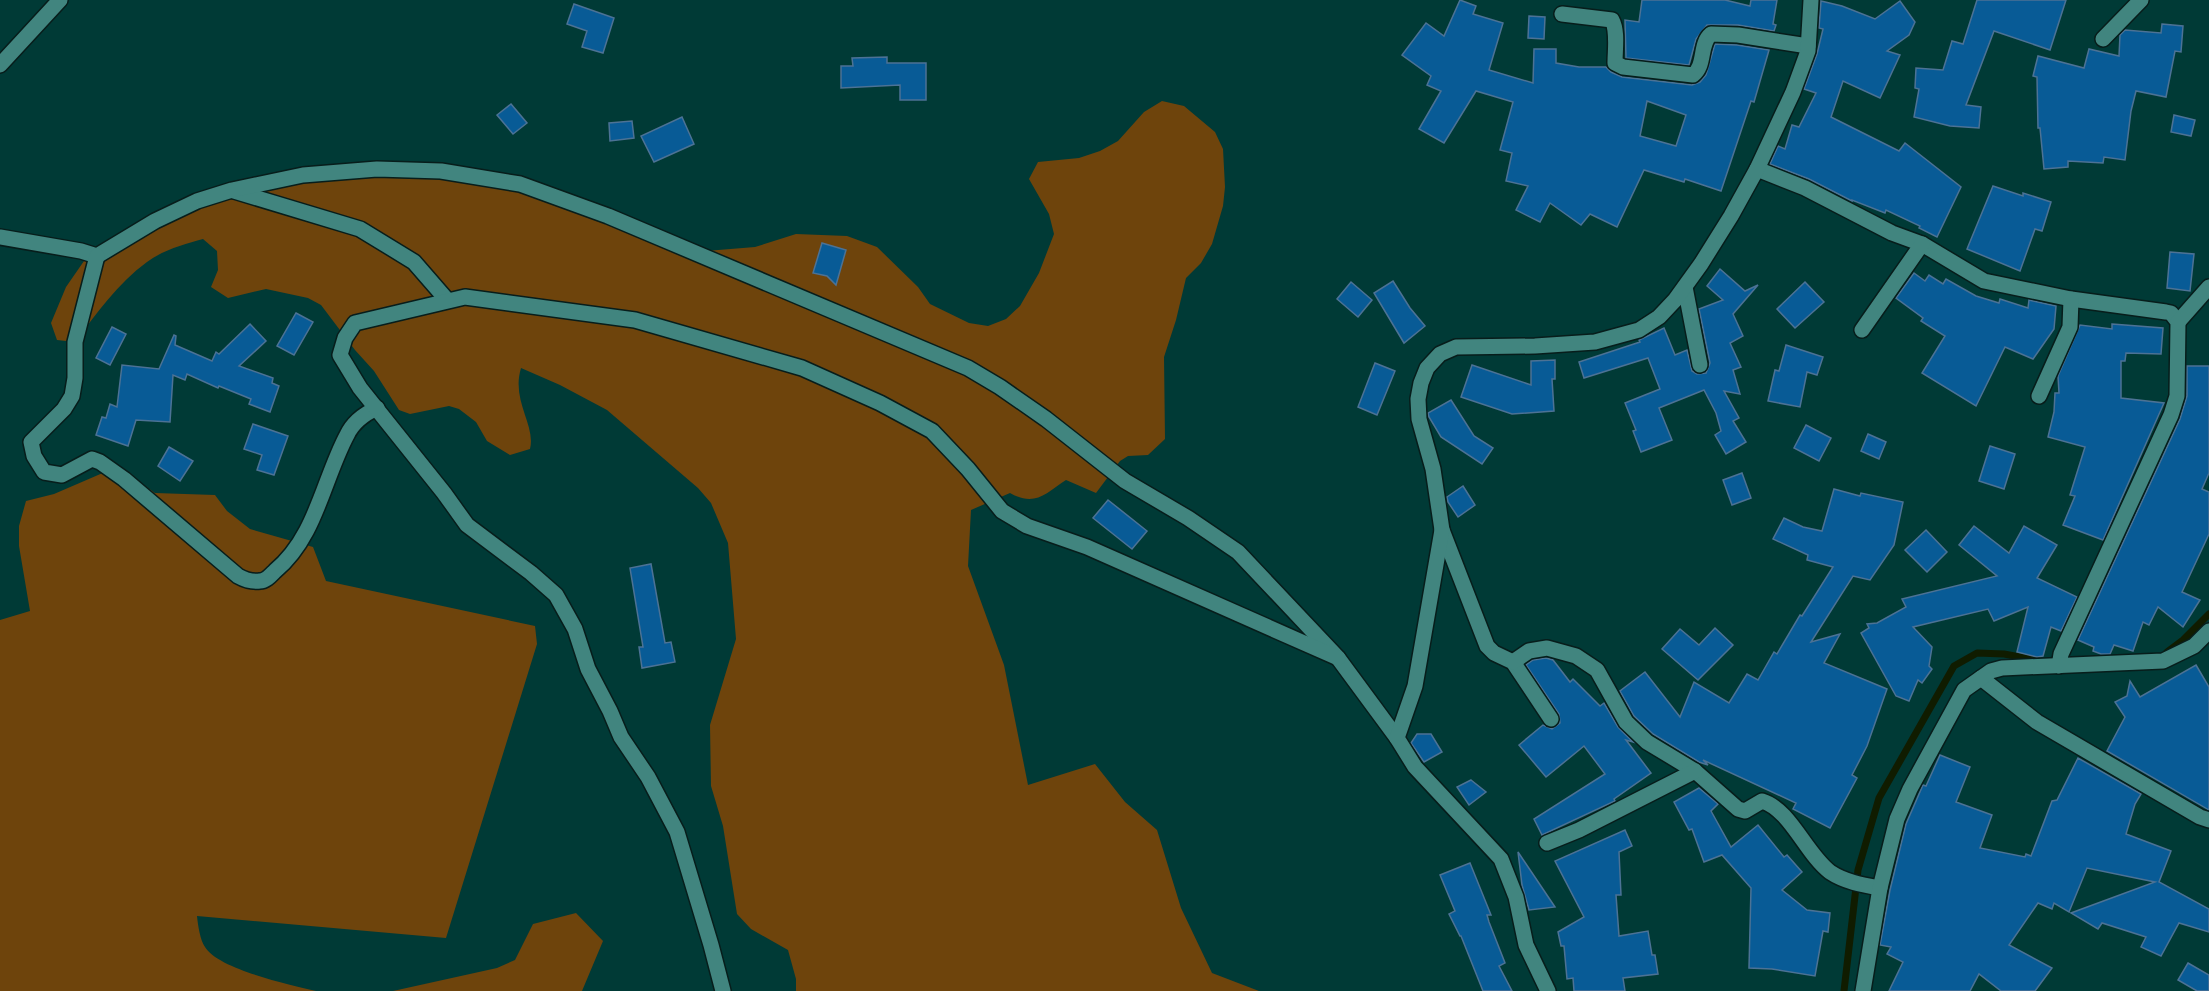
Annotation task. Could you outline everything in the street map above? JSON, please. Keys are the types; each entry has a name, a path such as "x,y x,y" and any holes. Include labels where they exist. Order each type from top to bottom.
{"street":[{"path":"0,65 60,0"},
{"path":"1551,719 1513,662 1494,653 1487,646 1442,530 1433,469 1419,419 1418,399 1421,383 1427,368 1440,354 1456,347 1535,346 1595,342 1639,330 1659,317 1685,287 1731,216 1757,169 1793,92 1808,46 1811,0"},
{"path":"2103,39 2140,0"},
{"path":"1562,14 1612,20 1615,23 1615,63 1623,67 1693,75 1698,70 1705,41 1711,34 1738,35 1808,46"},
{"path":"377,408 366,413 347,434 306,532 294,552 263,581 248,581 238,576 124,479 100,462 92,459 62,475 44,472 34,456 32,442 64,409 72,396 75,378 75,342 97,256 155,221 197,201 232,190 303,175 377,169 441,171 520,184 608,216 968,368 1046,419 1125,481 1188,518 1238,552 1338,658 1415,766 1501,859 1516,897 1526,945 1548,991"},
{"path":"1757,169 1805,188 1892,233 1922,244 1984,281 2071,299 2170,313 2178,322"},
{"path":"232,190 360,229 414,262 447,300"},
{"path":"0,237 97,256"},
{"path":"1862,330 1922,244"},
{"path":"1685,287 1700,365"},
{"path":"2059,661 2171,415 2177,396 2178,322 2209,287"},
{"path":"723,991 677,832 648,777 621,737 588,669 575,629 556,595 531,573 467,525 360,388 340,355 345,338 355,323 465,297 635,321 802,368 880,403 932,431 969,469 1002,511 1027,526 1087,547 1338,658"},
{"path":"2039,396 2068,334 2071,299"},
{"path":"1397,738 1415,686 1442,530"},
{"path":"1863,991 1874,887 1897,819 1910,789 1964,690 1991,671 2002,668 2059,661 2163,661 2194,646 2209,631"},
{"path":"1513,662 1529,651 1546,648 1576,656 1597,670 1626,722 1647,742 1695,771 1738,809 1745,810 1762,801 1771,804 1816,858 1831,872 1852,882 1874,887"},
{"path":"1981,678 2037,722 2209,820"},
{"path":"1547,843 1579,830 1695,771"}],"shaded area":[{"path":"1162,101 1184,106 1215,132 1223,149 1225,187 1223,206 1212,244 1201,263 1186,278 1164,357 1165,439 1148,455 1128,456 1120,461 1096,493 1066,480 1046,494 1033,499 1010,493 971,510 968,566 1004,665 1028,785 1095,764 1125,802 1157,830 1181,908 1212,973 1259,991 796,991 796,979 788,950 751,929 737,914 723,826 711,786 710,725 736,639 728,543 711,503 698,488 607,410 560,385 521,368 519,391 530,431 530,449 510,455 487,441 476,422 459,409 449,406 410,414 399,410 374,371 321,305 308,298 266,289 228,298 211,287 218,270 217,251 203,239 160,254 136,270 108,299 75,342 57,340 51,323 66,287 93,248 190,199 251,181 344,164 453,165 536,185 644,222 706,251 755,247 796,234 847,236 877,247 918,287 930,304 969,323 988,326 1006,319 1020,306 1039,273 1054,234 1049,214 1029,179 1038,162 1079,158 1100,151 1118,141 1144,112"},
{"path":"112,469 123,470 155,493 215,495 227,511 250,529 313,547 326,581 535,626 537,644 446,938 197,916 202,940 212,955 256,975 316,991 0,991 0,620 30,611 19,546 19,526 26,501 54,494"},
{"path":"576,913 603,941 582,991 393,991 497,968 515,960 533,924"}],"building":[{"path":"1460,0 1476,6 1473,14 1503,23 1489,70 1533,83 1534,49 1556,49 1556,63 1579,67 1606,67 1622,77 1692,85 1700,82 1706,75 1715,44 1769,50 1754,102 1751,101 1721,191 1685,179 1684,182 1644,170 1617,227 1590,214 1581,225 1550,203 1540,222 1516,210 1528,186 1506,181 1512,153 1500,150 1513,102 1476,91 1444,143 1419,129 1441,91 1427,85 1431,76 1402,55 1426,23 1444,36","holes":["1647,101 1686,115 1676,146 1640,136"]},
{"path":"1642,0 1725,0 1750,6 1751,0 1777,0 1773,24 1776,25 1774,31 1738,25 1707,25 1696,39 1689,65 1626,58 1625,20 1639,22"},
{"path":"1977,0 2066,0 2050,50 1994,31 1966,105 1981,107 1979,128 1950,126 1914,117 1919,89 1915,88 1916,68 1943,70 1952,41 1963,44"},
{"path":"1821,1 1842,6 1875,19 1900,1 1915,22 1909,35 1887,51 1900,55 1880,98 1843,81 1831,117 1899,151 1905,143 1961,187 1937,237 1886,210 1885,213 1852,201 1809,179 1770,164 1778,146 1785,149 1792,125 1799,127 1816,93 1804,89 1817,54 1823,29 1819,28"},
{"path":"574,4 614,18 603,53 582,47 587,31 567,24"},
{"path":"1529,16 1545,17 1544,39 1528,38"},
{"path":"2162,24 2183,26 2181,52 2175,51 2166,97 2136,91 2125,160 2104,157 2103,163 2068,161 2068,167 2044,169 2040,128 2038,128 2037,77 2033,76 2038,56 2084,68 2089,49 2119,56 2120,35 2125,30 2161,33"},
{"path":"887,57 887,63 926,63 926,100 900,100 900,85 841,88 841,66 853,66 852,58"},
{"path":"511,104 527,123 513,134 497,115"},
{"path":"2174,115 2195,120 2191,136 2171,132"},
{"path":"682,117 694,144 654,162 641,136"},
{"path":"632,121 634,138 610,141 609,123"},
{"path":"1993,186 2051,202 2042,231 2035,229 2020,271 1967,249"},
{"path":"822,243 846,250 836,285 827,276 813,273"},
{"path":"2170,252 2194,254 2190,291 2167,288"},
{"path":"1720,269 1745,291 1758,285 1733,314 1743,336 1730,343 1741,367 1733,370 1740,394 1724,391 1739,418 1733,421 1746,442 1726,454 1715,435 1721,431 1716,413 1704,390 1659,408 1672,440 1641,452 1633,431 1636,430 1625,403 1660,389 1648,358 1584,378 1579,362 1640,342 1639,340 1664,328 1675,355 1687,350 1692,371 1697,374 1706,373 1710,363 1699,309 1723,300 1707,286"},
{"path":"1914,273 1925,281 1929,275 1943,284 1946,279 1976,296 1999,303 2000,299 2028,308 2029,300 2056,306 2054,329 2033,359 2005,347 1976,406 1922,373 1945,336 1921,321 1923,318 1896,298"},
{"path":"1393,281 1425,326 1404,343 1374,293"},
{"path":"1351,282 1372,300 1358,317 1337,299"},
{"path":"1805,282 1824,302 1795,328 1777,309"},
{"path":"296,313 313,322 294,355 277,346"},
{"path":"250,324 266,341 239,366 273,378 272,383 279,386 270,412 249,404 251,399 219,386 218,388 187,374 185,380 173,375 170,422 136,420 128,446 96,435 102,417 106,418 110,404 117,407 122,365 159,369 174,335 176,336 175,345 212,361 216,352 219,354"},
{"path":"2112,324 2163,328 2161,354 2126,353 2125,361 2121,361 2121,398 2164,403 2103,540 2063,525 2075,496 2070,495 2085,447 2048,437 2054,412 2055,393 2059,393 2058,376 2080,325 2112,329"},
{"path":"112,327 126,334 110,365 96,358"},
{"path":"1786,345 1823,357 1817,375 1807,372 1800,407 1768,401 1775,370 1779,371"},
{"path":"1555,360 1555,379 1552,379 1554,411 1512,414 1461,397 1472,365 1531,385 1531,361"},
{"path":"1375,363 1395,371 1377,415 1358,407"},
{"path":"2187,366 2209,366 2209,473 2202,489 2209,492 2209,534 2182,592 2200,600 2183,627 2158,607 2149,625 2143,622 2133,651 2114,645 2110,654 2101,654 2093,651 2094,647 2078,640 2180,419 2187,396"},
{"path":"1451,400 1474,436 1493,448 1482,464 1441,437 1429,417 1428,413"},
{"path":"253,424 288,436 274,475 257,470 262,455 244,449"},
{"path":"1806,425 1831,438 1819,461 1794,448"},
{"path":"1868,434 1886,442 1879,459 1861,451"},
{"path":"1990,446 2015,454 2004,489 1979,481"},
{"path":"169,447 193,461 180,481 158,466"},
{"path":"1742,473 1751,498 1732,505 1723,480"},
{"path":"1463,486 1475,505 1458,517 1447,497"},
{"path":"1834,489 1860,496 1861,493 1903,502 1894,545 1870,580 1853,576 1811,642 1840,634 1824,663 1887,689 1867,746 1852,775 1857,778 1830,828 1793,809 1796,803 1703,760 1708,765 1699,762 1653,734 1634,716 1620,691 1645,672 1680,717 1694,682 1729,703 1747,674 1758,680 1774,652 1777,654 1833,567 1807,560 1808,555 1773,539 1784,518 1803,527 1822,531"},
{"path":"1108,500 1147,531 1132,549 1093,518"},
{"path":"1974,526 2009,553 2024,526 2057,545 2037,578 2077,597 2061,631 2051,627 2043,656 2037,657 2017,652 2028,607 1994,621 1988,609 1913,627 1932,647 1929,666 1932,669 1922,683 1918,680 1909,701 1896,696 1861,633 1869,628 1867,624 1877,623 1906,607 1902,599 1997,576 1959,545"},
{"path":"1926,530 1947,552 1927,572 1905,550"},
{"path":"651,564 665,643 671,642 675,662 642,668 639,647 643,647 630,568"},
{"path":"1715,628 1733,645 1698,680 1662,649 1680,629 1699,645"},
{"path":"1546,658 1553,660 1570,682 1573,679 1600,706 1604,703 1618,727 1633,742 1626,740 1651,773 1614,799 1615,801 1542,835 1534,819 1605,774 1584,746 1546,777 1519,745 1543,725 1552,729 1560,723 1559,714 1526,665 1533,660"},
{"path":"2196,665 2209,687 2209,810 2107,751 2125,717 2115,702 2127,696 2130,681 2140,697"},
{"path":"1417,734 1431,734 1442,752 1424,762 1411,743"},
{"path":"1940,755 1970,767 1956,802 1992,815 1980,848 2025,857 2026,854 2031,856 2052,801 2057,800 2078,758 2141,794 2135,804 2126,834 2171,851 2159,882 2209,909 2209,932 2179,923 2161,956 2141,947 2146,937 2102,923 2098,929 2071,913 2155,882 2087,868 2069,912 2054,903 2052,909 2038,903 2009,945 2052,968 2035,991 2001,991 1979,974 1970,991 1889,991 1903,962 1887,954 1891,947 1880,945 1890,890 1906,824 1923,785 1926,786"},
{"path":"1471,780 1486,792 1469,805 1457,787"},
{"path":"1699,788 1718,804 1711,811 1731,847 1758,825 1784,857 1787,855 1802,872 1782,890 1807,910 1830,913 1828,932 1823,931 1815,976 1749,968 1751,888 1722,855 1704,862 1692,829 1689,830 1674,802"},
{"path":"1625,830 1632,846 1619,852 1621,895 1616,895 1619,936 1648,931 1658,974 1623,978 1625,991 1574,991 1573,978 1567,979 1564,946 1561,946 1558,932 1584,917 1555,861"},
{"path":"1518,852 1555,907 1529,910 1522,885"},
{"path":"1470,863 1491,915 1487,915 1505,963 1499,966 1512,991 1483,991 1461,936 1449,914 1455,911 1440,875"},
{"path":"2188,963 2209,975 2209,991 2197,991 2178,980"}],"waterway":[{"path":"2167,652 2183,640 2209,614"},
{"path":"1844,991 1858,870 1879,798 1954,666 1977,653 2004,654 2037,660"}]}
